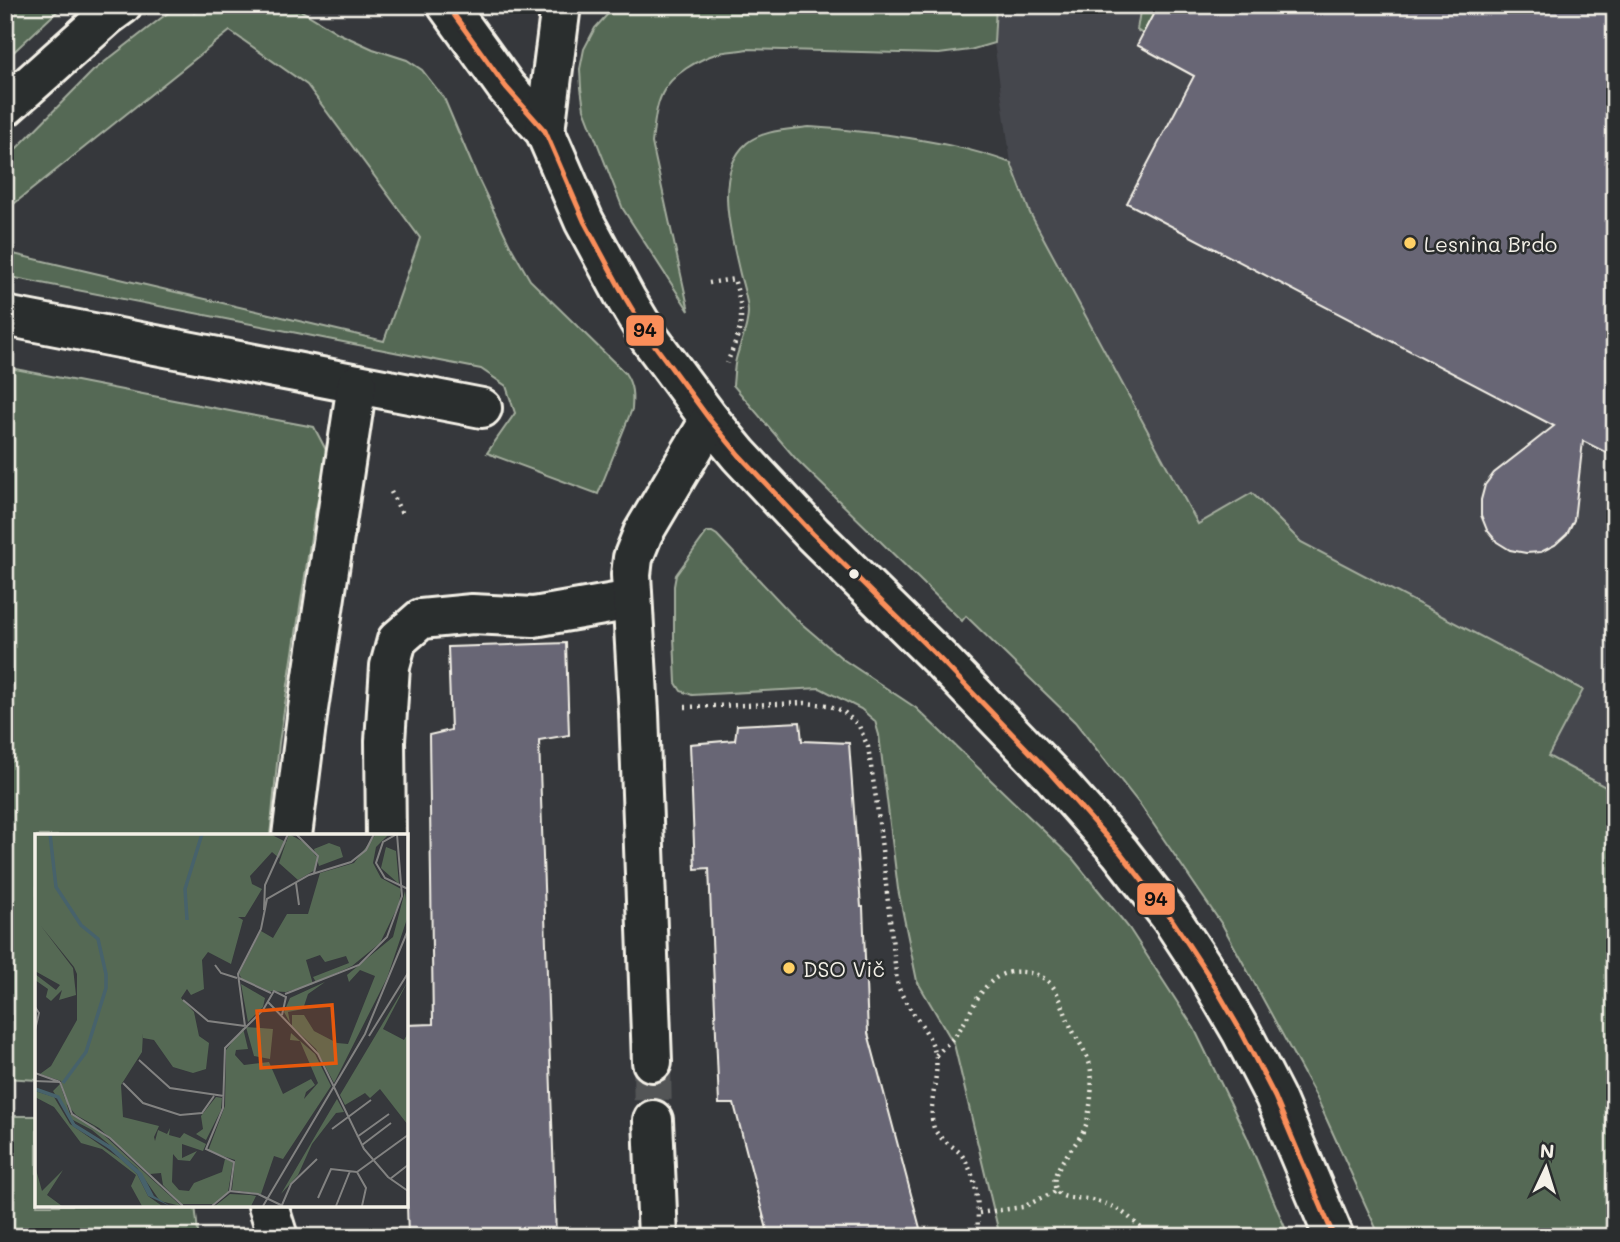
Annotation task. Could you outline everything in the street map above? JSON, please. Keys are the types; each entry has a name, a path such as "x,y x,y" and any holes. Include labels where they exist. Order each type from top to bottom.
{"street":[{"path":"5,107 122,5"},
{"path":"447,5 506,87 545,131 584,221 626,299 650,339 710,420 770,490 1042,764 1120,852 1171,918 1208,973 1275,1097 1334,1237"},
{"path":"545,131 561,5"},
{"path":"5,316 482,408"},
{"path":"292,834 308,709 357,384"},
{"path":"652,1062 631,575 633,558 643,533 710,420"},
{"path":"386,834 386,728 390,666 397,640 421,619 472,614 534,617 632,600"},
{"path":"653,1120 658,1237"},
{"path":"269,1207 278,1237"}],"path":[{"path":"709,283 734,279 741,300 742,317 740,332 710,420"},
{"path":"639,713 687,707 805,703 828,705 844,712 859,726 868,747 877,804 897,982 900,994 927,1035 936,1056 932,1110 934,1128 946,1143 960,1153 969,1168 977,1191 978,1237"},
{"path":"936,1056 959,1031 979,995 1000,975 1025,972 1047,979 1055,989 1071,1028 1089,1061 1091,1071 1087,1124 1081,1137 1060,1165 1055,1177 1056,1191 1069,1198 1114,1206 1128,1214 1150,1237"},
{"path":"979,1213 1023,1207 1056,1191"}],"shaded area":[{"path":"996,5 1615,5 1615,792 1548,756 1582,690 1301,542 1252,493 1198,524 1030,213 1011,163 994,43"}],"green space":[{"path":"5,5 64,5 5,60"},
{"path":"178,5 188,5 194,13 207,5 292,5 338,33 373,49 407,60 422,70 444,98 477,176 530,280 625,373 630,382 632,409 598,494 487,453 515,413 506,386 481,369 5,276 5,252 384,341 420,238 307,85 230,31 5,211 5,160 93,71"},
{"path":"616,5 996,5 994,43 970,50 939,54 747,49 711,56 686,68 672,80 660,100 652,143 689,311 623,209 584,109 580,69 584,49 595,28"},
{"path":"1141,5 1158,5 1143,34 1137,30"},
{"path":"808,127 920,140 966,149 1011,163 1030,213 1198,524 1252,493 1301,542 1583,690 1548,756 1615,792 1615,1237 1380,1237 1316,1096 1223,926 1141,806 1075,722 966,616 962,621 796,459 733,385 735,362 748,312 729,222 727,186 730,170 747,143 760,135"},
{"path":"5,367 314,427 328,454 314,518 279,743 270,834 35,834 35,1080 5,1078"},
{"path":"707,532 717,535 796,619 844,660 916,708 1073,859 1129,928 1194,1028 1247,1137 1289,1237 1000,1237 954,1044 917,981 898,889 875,721 861,709 820,688 692,695 681,691 676,683 676,575"},
{"path":"5,1116 35,1116 35,1207 195,1207 200,1237 5,1237"}],"building":[{"name":"Lesnina Brdo","path":"1158,5 1615,5 1615,457 1583,441 1574,520 1567,534 1555,545 1541,552 1510,550 1497,542 1487,530 1481,515 1485,485 1494,473 1554,426 1127,203 1194,76 1137,45"},
{"path":"566,643 569,735 539,740 556,1237 408,1237 408,1025 433,1024 429,735 451,730 448,647"},
{"path":"800,722 802,741 849,743 863,907 868,1033 920,1228 885,1237 769,1237 734,1104 719,1104 709,868 695,869 690,744 735,740 737,725"}],"tunnel":[{"path":"652,1062 653,1120"}],"transit line":[{"name":"94","path":"447,5 506,87 545,131 584,221 626,299 650,339 710,420 813,534 940,659 1051,774 1120,852 1171,918 1242,1033 1275,1097 1334,1237"}],"place":[{"name":"Lesnina Brdo","path":"1410,243"},
{"name":"DSO Vič","path":"789,968"}]}
